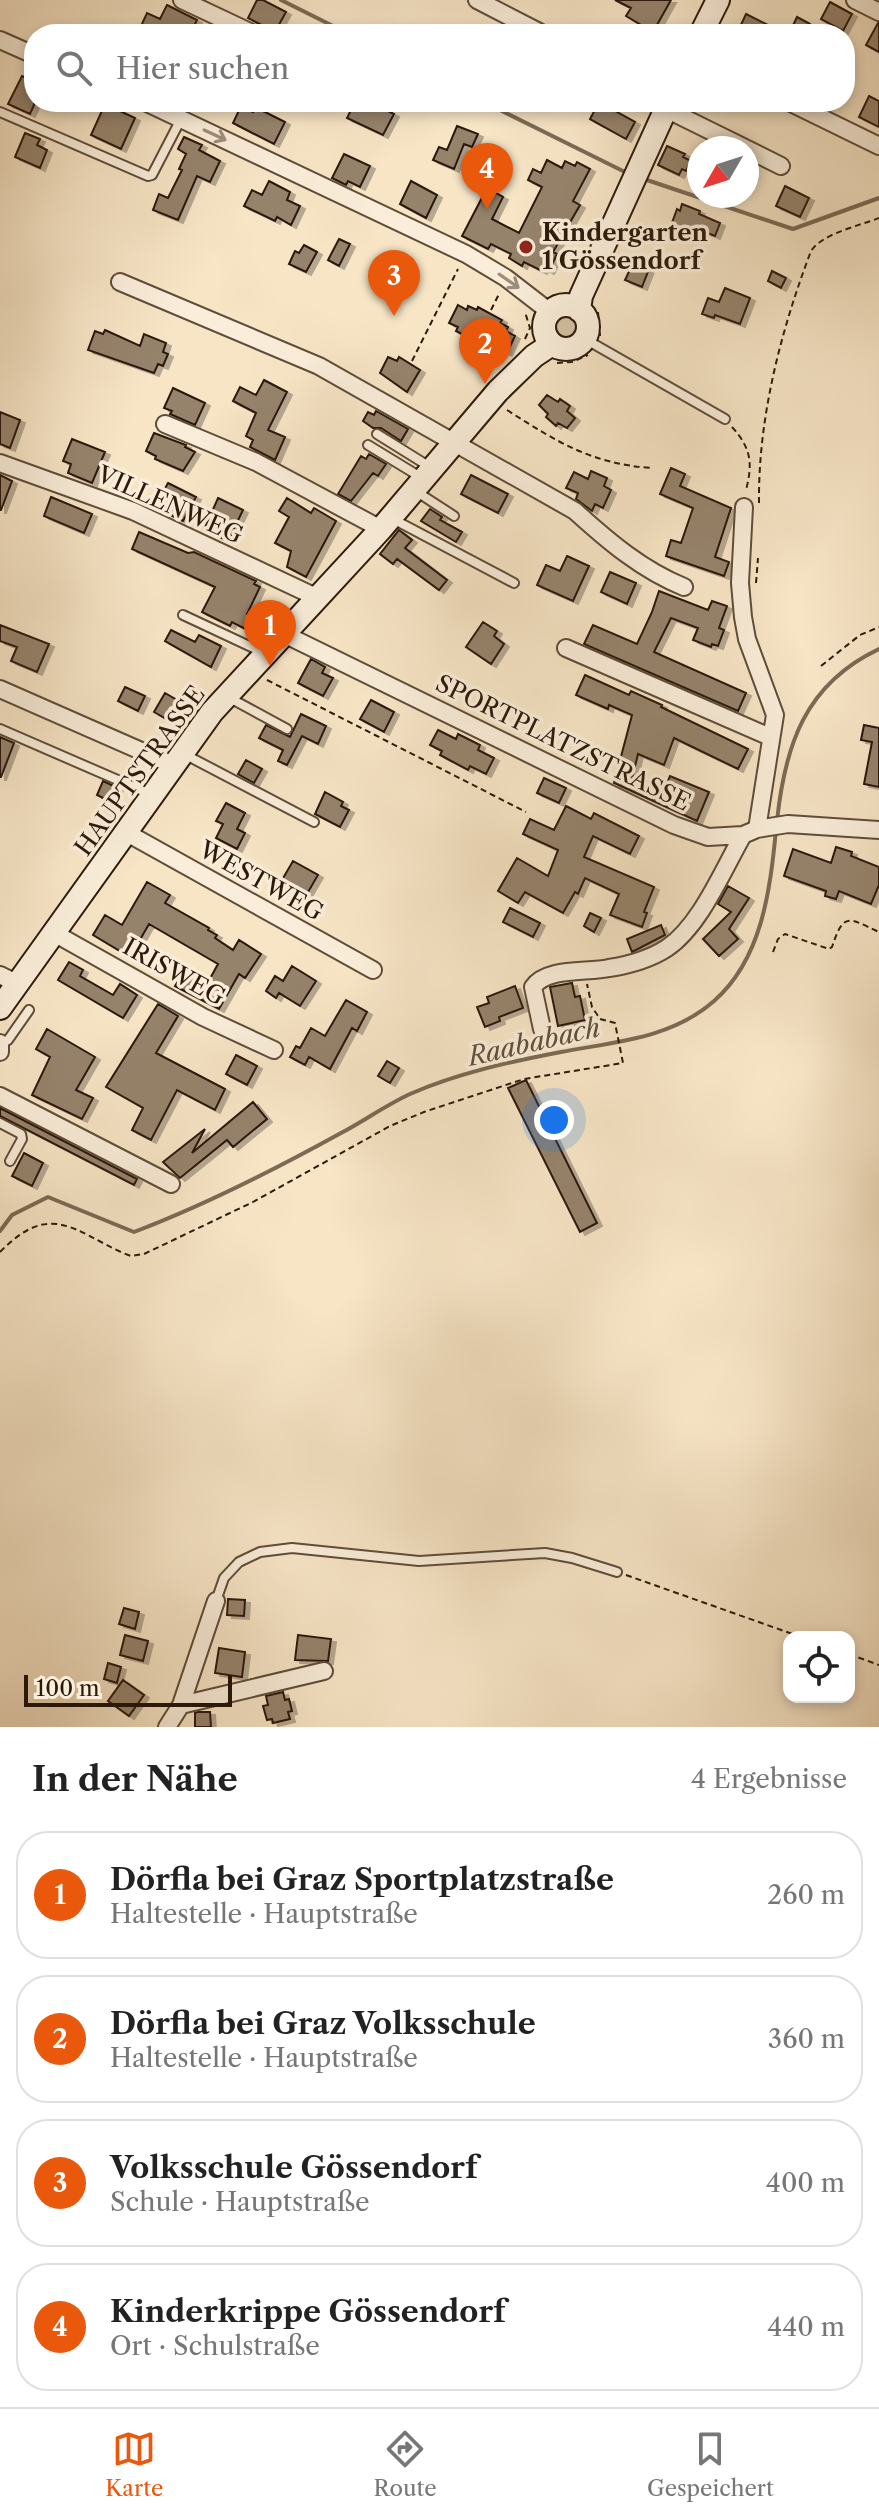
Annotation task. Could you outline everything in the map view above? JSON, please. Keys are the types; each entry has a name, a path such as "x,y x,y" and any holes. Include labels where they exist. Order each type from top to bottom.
{"main road":[{"path":"706,24 718,0"},
{"path":"579,310 562,306 550,312 544,331 552,344 570,349 585,339 587,323 579,310 581,296 665,112"},
{"name":"HAUPTSTRASSE","path":"0,1008 9,979 54,933 212,712 386,524 491,400 534,356 552,344"}],"street":[{"path":"182,0 233,24"},
{"path":"477,0 524,24"},
{"path":"855,0 879,12"},
{"path":"0,40 24,51"},
{"path":"166,112 466,254 506,278 550,312"},
{"path":"679,112 722,136"},
{"path":"809,112 879,146"},
{"path":"759,155 781,166"},
{"path":"120,282 319,366 575,511 618,549 662,578 684,587"},
{"path":"165,424 256,462 386,524"},
{"name":"VILLENWEG","path":"0,463 133,511 318,598"},
{"path":"542,1029 533,987 538,980 555,974 632,963 669,947 694,920 756,830 775,715 747,639 743,617 740,583 751,511"},
{"name":"SPORTPLATZSTRASSE","path":"286,635 674,825 708,837 788,824 877,826"},
{"path":"566,648 770,737"},
{"path":"0,689 178,759"},
{"name":"WESTWEG","path":"127,833 373,970"},
{"name":"IRISWEG","path":"54,933 203,1017 274,1050"},
{"path":"0,1044 0,1052"},
{"path":"0,1096 171,1184"},
{"path":"167,1727 181,1705 216,1601"},
{"path":"181,1705 324,1671"}],"lane":[{"path":"0,112 148,176 152,175 181,119"},
{"path":"585,339 725,419"},
{"path":"377,434 424,480 454,516"},
{"path":"368,445 424,480"},
{"path":"386,524 514,583"},
{"path":"183,615 267,654"},
{"path":"226,697 287,729"},
{"path":"0,729 127,782 152,796"},
{"path":"178,759 314,822"},
{"path":"0,1044 8,1040 29,1010"},
{"path":"0,1123 21,1134 22,1139 10,1161"},
{"path":"216,1601 224,1578 239,1562 260,1552 292,1548 419,1561 545,1553 617,1572"}],"path":[{"path":"751,511 780,351 796,292 813,246 879,218"},
{"path":"412,361 466,254"},
{"path":"491,310 502,287"},
{"path":"491,400 579,452 613,464 652,468"},
{"path":"725,419 742,438 751,461 751,511"},
{"path":"751,461 760,465"},
{"path":"756,589 758,559"},
{"path":"821,666 860,635 879,627"},
{"path":"250,672 526,812"},
{"path":"773,952 778,939 785,934 829,949 838,927 845,921 851,920 879,932"},
{"path":"0,1252 31,1230 58,1224 71,1225 131,1256 144,1254 253,1202 401,1121 524,1079 623,1063 615,1023 600,1019 592,1007 584,971"},
{"path":"617,1572 784,1631"},
{"path":"855,1656 879,1665"}],"shaded area":[{"path":"566,315 575,318 578,327 575,336 566,339 557,336 554,327 557,318"}],"building":[{"path":"257,0 286,12 279,24 260,24 248,18"},
{"path":"615,0 671,0 658,24 640,24 626,16 631,8"},
{"path":"830,2 852,14 847,24 830,24 821,19"},
{"path":"167,5 197,20 195,24 142,24 147,13 160,19"},
{"path":"746,14 766,24 741,24"},
{"path":"797,17 810,24 794,24"},
{"path":"879,23 879,52 866,45"},
{"path":"22,76 24,77 24,111 8,104"},
{"path":"869,96 879,101 879,127 859,117"},
{"path":"101,112 122,112 135,118 121,149 91,135"},
{"path":"238,112 265,112 285,122 274,144 233,123"},
{"path":"350,112 394,114 383,135 347,118"},
{"path":"594,112 617,112 635,122 626,139 590,119"},
{"path":"457,126 478,134 472,147 464,144 454,169 433,160 439,147 447,150"},
{"path":"25,133 40,139 37,145 47,150 40,168 15,157"},
{"path":"184,137 202,145 199,150 220,161 210,182 197,176 178,220 153,210 159,194 168,198 182,170 179,169 186,154 178,149"},
{"path":"667,146 685,154 683,157 687,159 686,171 682,169 679,175 658,165"},
{"path":"344,154 370,166 360,187 332,178"},
{"path":"547,160 562,168 565,161 575,166 577,162 590,169 573,201 580,205 553,252 557,254 549,271 524,262 522,266 509,258 511,254 491,244 488,249 462,236 487,188 503,197 492,219 519,233 542,187 528,180 533,169 541,173"},
{"path":"269,181 290,192 287,200 300,206 291,225 244,206 252,190 262,195"},
{"path":"411,181 437,195 426,218 400,204"},
{"path":"785,186 809,198 800,217 776,206"},
{"path":"682,204 720,223 715,236 703,231 700,238 696,236 694,240 669,231 677,209 680,211"},
{"path":"339,239 350,244 339,266 328,260"},
{"path":"304,245 317,252 306,272 289,264 295,251 299,253"},
{"path":"633,263 649,269 642,287 625,280"},
{"path":"772,271 786,278 781,288 768,281"},
{"path":"725,288 750,298 740,324 702,314 708,298 719,302"},
{"path":"458,305 467,310 468,306 477,310 478,307 502,320 500,323 508,327 506,331 515,336 507,353 497,348 496,352 456,331 458,327 449,323"},
{"path":"105,330 140,346 144,334 166,343 163,352 168,354 163,366 158,364 154,373 88,350 95,331 103,334"},
{"path":"388,357 397,361 399,357 420,370 407,392 380,373"},
{"path":"264,380 287,392 268,430 285,437 275,460 250,447 253,440 246,436 256,413 233,401 240,387 256,395"},
{"path":"173,388 205,403 195,425 164,408"},
{"path":"547,395 570,406 567,411 575,418 567,428 558,423 556,426 546,417 548,414 539,405"},
{"path":"376,411 408,429 401,441 363,421 368,412 374,415"},
{"path":"0,412 20,420 10,448 0,444"},
{"path":"154,433 186,445 195,452 183,471 155,459 156,456 146,451"},
{"path":"72,439 105,452 92,483 68,473 71,464 63,461"},
{"path":"369,454 386,464 378,476 373,473 351,501 338,494 361,456 366,459"},
{"path":"671,468 685,474 680,486 731,508 715,557 729,562 724,576 666,556 671,540 681,543 693,508 660,494"},
{"path":"591,471 607,478 604,486 611,490 603,508 595,504 592,511 576,499 578,493 566,488 574,472 588,479"},
{"path":"0,475 12,481 1,510 0,510"},
{"path":"471,475 508,494 498,513 461,494"},
{"path":"168,483 196,497 183,521 162,511 165,505 158,501"},
{"path":"51,497 92,514 84,533 44,516"},
{"path":"218,498 243,510 231,535 225,532 222,538 204,530"},
{"path":"287,498 311,513 314,508 336,521 306,577 287,567 291,551 275,543 289,517 279,511"},
{"path":"430,509 442,517 440,520 462,532 456,542 421,521"},
{"path":"399,530 412,540 405,548 447,580 439,590 397,559 393,564 380,554"},
{"path":"139,532 188,553 194,552 256,581 254,584 260,587 247,614 263,622 257,635 202,612 215,587 132,549"},
{"path":"567,556 589,566 573,601 537,585 546,565 560,571"},
{"path":"610,572 636,583 627,604 601,592"},
{"path":"659,591 708,610 712,601 727,606 719,628 724,630 718,646 712,644 711,647 693,640 698,628 671,618 654,652 746,693 738,711 584,644 593,625 637,644"},
{"path":"483,622 497,631 494,636 504,644 491,664 466,647"},
{"path":"0,625 49,644 37,672 11,661 17,647 0,641"},
{"path":"171,630 195,642 199,635 221,646 211,667 165,641"},
{"path":"311,659 325,667 322,673 333,678 323,696 298,683"},
{"path":"585,675 629,695 631,691 662,705 748,749 738,769 674,738 664,765 638,754 632,779 663,793 670,776 709,792 697,821 614,783 632,715 609,705 608,709 576,695"},
{"path":"125,687 145,696 138,711 118,701"},
{"path":"165,693 184,704 173,723 154,712"},
{"path":"371,700 394,712 384,732 360,719"},
{"path":"301,714 326,726 318,744 302,736 287,765 278,761 283,750 259,738 266,725 290,737"},
{"path":"864,725 879,728 879,787 864,784 872,742 861,740"},
{"path":"438,730 456,739 458,734 480,745 478,750 494,758 486,774 470,766 468,770 440,755 442,751 430,745"},
{"path":"0,737 14,743 1,777 0,777"},
{"path":"246,760 262,769 254,783 238,774"},
{"path":"544,778 566,788 559,803 537,793"},
{"path":"103,781 118,788 111,802 97,795"},
{"path":"325,792 343,802 341,806 349,810 340,827 315,814"},
{"path":"226,803 245,813 237,829 245,833 237,849 216,838 223,824 216,821"},
{"path":"566,806 591,819 594,813 639,836 630,854 593,836 584,857 654,887 642,927 610,915 619,894 585,878 578,894 575,892 563,913 525,892 518,903 498,891 517,858 548,876 558,850 523,834 530,819 554,830"},
{"path":"836,847 879,867 879,885 871,904 839,891 836,899 825,896 826,891 784,876 793,849 831,863"},
{"path":"293,861 318,875 304,899 279,885"},
{"path":"147,882 170,895 165,903 209,928 217,935 215,938 233,950 239,940 261,954 245,978 239,974 219,1009 175,986 184,971 207,984 218,964 149,924 130,957 93,935 105,915 122,925"},
{"path":"728,886 749,898 729,929 738,939 719,956 703,939 731,912 718,904"},
{"path":"510,908 540,923 533,937 503,922"},
{"path":"590,913 601,918 594,932 584,926"},
{"path":"661,925 665,935 632,952 627,939"},
{"path":"69,962 83,970 80,976 113,995 120,984 137,995 123,1018 58,980"},
{"path":"292,966 316,981 300,1006 279,993 276,998 266,991 275,976 283,981"},
{"path":"572,983 575,997 580,996 585,1020 558,1026 550,987"},
{"path":"515,986 523,1008 499,1017 500,1021 485,1027 477,1007 489,1003 487,997"},
{"path":"346,1000 367,1012 357,1031 352,1028 330,1069 309,1057 305,1065 290,1057 296,1046 300,1048 311,1028 325,1036"},
{"path":"158,1004 178,1016 156,1053 225,1089 215,1110 177,1090 151,1140 132,1130 143,1108 106,1087"},
{"path":"47,1029 95,1057 76,1090 93,1098 82,1119 32,1095 50,1057 36,1049"},
{"path":"236,1055 257,1066 247,1085 226,1074"},
{"path":"387,1061 399,1068 390,1083 378,1076"},
{"path":"526,1080 597,1223 580,1232 508,1088"},
{"path":"253,1102 267,1119 233,1147 227,1140 180,1178 163,1162 205,1129 192,1153"},
{"path":"0,1108 137,1179 134,1185 0,1116"},
{"path":"24,1153 43,1163 32,1186 12,1176"},
{"path":"228,1599 245,1600 244,1616 227,1615"},
{"path":"124,1608 139,1612 135,1629 119,1624"},
{"path":"125,1635 148,1641 143,1661 120,1655"},
{"path":"298,1635 331,1639 328,1661 295,1660"},
{"path":"219,1648 245,1652 242,1677 215,1673"},
{"path":"108,1663 121,1667 117,1683 104,1679"},
{"path":"123,1680 144,1695 129,1716 108,1701"},
{"path":"283,1692 285,1700 289,1699 290,1719 273,1723 272,1719 267,1720 263,1706 268,1705 266,1696"},
{"path":"210,1712 211,1727 195,1727 195,1713"}],"waterway":[{"path":"281,0 329,24"},
{"path":"504,112 629,174"},
{"path":"641,178 793,229 879,198"},
{"name":"Raababach","path":"777,821 786,767 803,720 833,680 879,649"},
{"name":"Raababach","path":"0,1231 12,1215 48,1197 134,1232 239,1186 316,1147 401,1098 428,1087 503,1064 641,1037 679,1024 714,1001 743,965 761,923 771,877 776,830"}],"place":[{"name":"Kinderkrippe Gössendorf","path":"487,209"},
{"name":"Kindergarten 1 Gössendorf","path":"526,247"},
{"name":"Volksschule Gössendorf","path":"394,316"},
{"name":"Dörfla bei Graz Volksschule","path":"485,384"},
{"name":"Dörfla bei Graz Sportplatzstraße","path":"270,666"}]}
